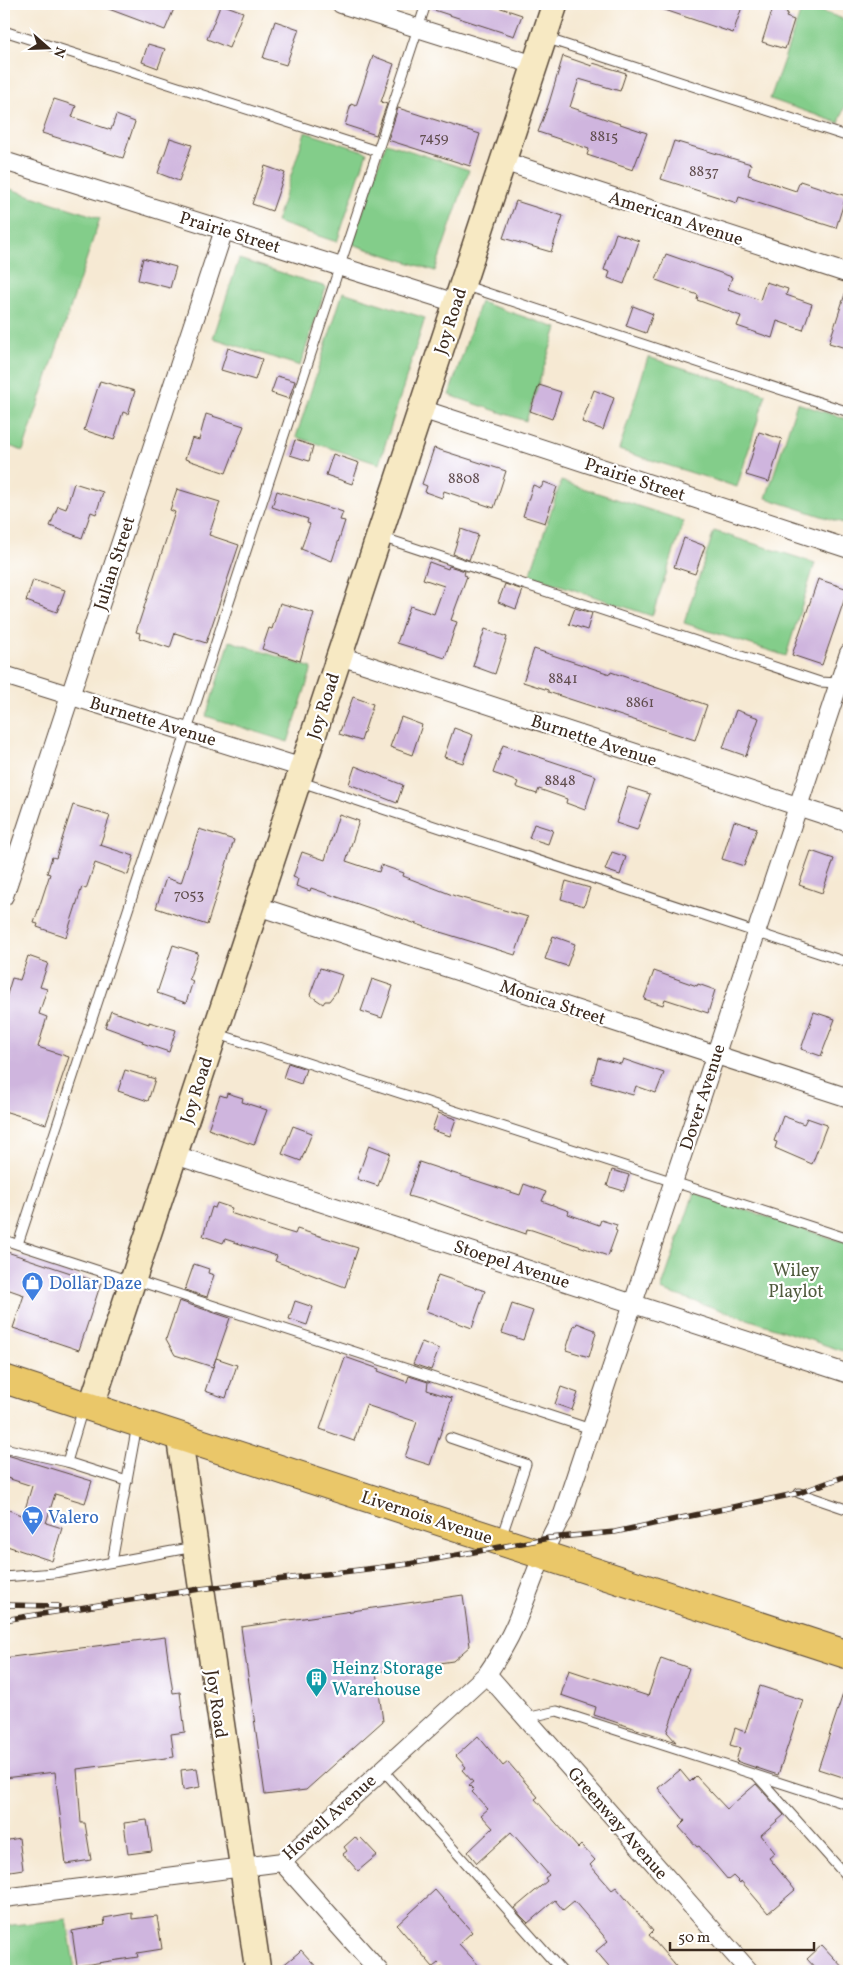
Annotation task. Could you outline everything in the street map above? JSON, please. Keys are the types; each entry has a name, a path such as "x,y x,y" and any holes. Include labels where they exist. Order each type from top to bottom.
{"main road":[{"name":"Livernois Avenue","path":"4,1379 500,1540 545,1546 849,1655"}],"street":[{"path":"341,4 535,65"},
{"name":"Joy Road","path":"87,1406 133,1281 555,4"},
{"name":"Prairie Street","path":"4,161 340,266 459,294"},
{"name":"American Avenue","path":"503,161 849,274"},
{"name":"Julian Street","path":"4,896 224,230"},
{"name":"Prairie Street","path":"421,409 849,549"},
{"name":"Dover Avenue","path":"545,1546 563,1514 798,807 844,685 849,653"},
{"name":"Burnette Avenue","path":"340,656 849,823"},
{"name":"Burnette Avenue","path":"4,675 187,732 300,774"},
{"name":"Monica Street","path":"257,906 849,1098"},
{"name":"Stoepel Avenue","path":"175,1155 849,1374"},
{"name":"Joy Road","path":"179,1436 258,1971"},
{"name":"Howell Avenue","path":"4,1898 282,1862 487,1674 503,1651 520,1615 545,1546"},
{"name":"Greenway Avenue","path":"487,1674 749,1971"},
{"path":"282,1862 379,1971"}],"lane":[{"path":"18,1244 426,4"},
{"path":"4,31 377,151"},
{"path":"544,38 849,137"},
{"path":"459,294 849,412"},
{"path":"379,536 820,682 844,685"},
{"path":"300,774 756,933 849,963"},
{"path":"215,1033 849,1239"},
{"path":"4,1240 591,1429"},
{"path":"67,1462 87,1406"},
{"path":"112,1562 138,1423"},
{"path":"450,1438 526,1464 500,1540"},
{"path":"4,1448 67,1462 127,1481"},
{"path":"799,1493 849,1510"},
{"path":"4,1577 54,1573 194,1547"},
{"path":"526,1718 558,1711 849,1805"},
{"path":"383,1770 562,1971"},
{"path":"757,1775 849,1879"}],"green space":[{"path":"803,5 849,21 849,93 839,123 770,99"},
{"path":"305,132 367,152 337,242 276,222"},
{"path":"386,143 469,170 435,271 352,244"},
{"path":"7,188 100,218 23,451 4,444 4,199"},
{"path":"239,259 326,287 300,366 213,338"},
{"path":"343,292 425,318 379,464 296,437"},
{"path":"480,302 557,328 526,421 449,395"},
{"path":"648,357 766,394 737,487 619,450"},
{"path":"797,403 849,420 849,525 766,498"},
{"path":"561,481 684,521 652,616 530,575"},
{"path":"714,531 815,563 786,656 684,623"},
{"path":"230,641 312,668 288,742 206,716"},
{"name":"Wiley Playlot","path":"694,1193 849,1244 849,1353 661,1290"},
{"path":"67,1919 75,1971 4,1971 4,1926"}],"building":[{"path":"98,4 176,4 165,30"},
{"path":"221,4 243,12 229,48 207,39"},
{"path":"432,4 489,4 522,15 514,36 431,9"},
{"path":"656,4 743,4 733,33 656,7"},
{"path":"773,8 788,13 786,17 794,20 785,49 762,42"},
{"path":"275,21 299,29 286,65 263,58"},
{"path":"148,44 165,49 158,68 142,62"},
{"path":"373,56 394,64 381,102 387,104 376,135 345,125 351,104 356,106"},
{"path":"563,56 592,66 593,63 626,73 620,91 579,79 570,107 647,133 633,170 587,155 589,149 538,132"},
{"path":"54,99 76,106 72,117 111,130 116,115 135,122 123,158 42,133"},
{"path":"398,108 480,134 470,166 388,140"},
{"path":"170,138 192,145 179,181 158,173"},
{"path":"674,141 751,164 748,175 796,191 800,181 846,196 836,228 739,197 737,203 661,179"},
{"path":"265,166 285,173 272,211 252,204"},
{"path":"516,201 563,216 551,252 503,238"},
{"path":"616,233 639,241 624,284 608,278 610,272 604,270"},
{"path":"666,254 732,277 728,289 760,300 766,282 788,289 786,295 812,304 803,330 777,321 772,338 737,326 741,316 697,300 698,295 656,280"},
{"path":"143,258 176,267 170,288 138,280"},
{"path":"846,291 849,292 849,349 829,343"},
{"path":"633,306 653,314 646,333 626,326"},
{"path":"228,348 262,359 255,380 221,370"},
{"path":"277,376 295,381 289,399 271,393"},
{"path":"100,381 135,391 128,414 123,412 114,440 84,430"},
{"path":"539,385 561,392 552,419 530,411"},
{"path":"594,390 614,398 603,430 582,422"},
{"path":"206,414 244,426 226,473 185,459 192,438 199,440"},
{"path":"759,432 782,439 769,482 746,475"},
{"path":"295,440 313,446 309,461 290,455"},
{"path":"434,448 506,471 494,508 444,491 442,498 425,492 427,486 422,484"},
{"path":"333,454 359,463 352,484 326,475"},
{"path":"544,482 557,487 545,523 523,516 533,485 541,488"},
{"path":"74,483 103,492 96,514 91,512 82,538 50,526 58,506 66,509"},
{"path":"177,489 220,502 209,535 239,545 206,643 175,633 170,648 139,638 140,633 136,632 175,512 170,510"},
{"path":"277,491 343,512 340,520 345,521 332,561 301,549 310,524 307,523 308,519 272,507"},
{"path":"461,529 478,535 469,560 453,554"},
{"path":"684,538 705,546 695,574 674,567"},
{"path":"429,562 448,569 449,566 465,571 464,575 467,576 451,620 457,622 445,658 397,643 410,606 434,614 444,586 423,579"},
{"path":"818,579 848,589 822,665 792,655"},
{"path":"33,580 65,590 57,612 26,601"},
{"path":"505,584 523,590 516,609 498,602"},
{"path":"280,603 314,613 300,661 262,649 269,628 272,629"},
{"path":"575,608 592,613 587,630 569,624"},
{"path":"485,629 507,637 495,674 473,666"},
{"path":"534,649 610,674 611,672 707,705 695,740 523,682"},
{"path":"353,697 373,704 361,741 339,734"},
{"path":"736,710 759,718 746,756 723,748"},
{"path":"401,717 422,725 412,755 390,747"},
{"path":"454,728 473,735 463,763 444,757"},
{"path":"503,745 596,776 585,810 566,803 567,799 539,789 537,794 516,787 518,782 493,773"},
{"path":"355,766 403,785 397,803 349,784"},
{"path":"628,787 650,794 637,830 616,823"},
{"path":"73,805 110,816 100,845 134,856 128,875 95,863 86,889 82,887 66,937 37,927 38,924 34,923 50,874 47,873 52,857 56,858"},
{"path":"339,814 359,821 346,861 379,872 381,865 404,873 403,876 455,896 528,917 515,955 440,932 311,888 310,891 296,886 298,879 293,877 302,852 325,860"},
{"path":"734,821 757,828 744,866 722,859"},
{"path":"534,824 553,830 548,844 529,838"},
{"path":"199,829 234,840 207,925 156,908 166,878 181,883"},
{"path":"811,851 834,859 822,893 799,885"},
{"path":"612,852 626,857 620,875 605,870"},
{"path":"566,881 590,888 584,906 561,899"},
{"path":"553,936 575,944 567,966 545,959"},
{"path":"173,945 198,953 189,979 193,981 186,1003 157,993"},
{"path":"28,956 48,963 40,987 47,989 39,1014 47,1017 38,1047 69,1057 46,1124 4,1111 4,1004 12,978 20,980"},
{"path":"320,968 342,975 336,992 329,1001 325,1001 323,1004 310,995"},
{"path":"654,971 697,986 698,984 715,990 708,1013 665,999 663,1005 644,999"},
{"path":"372,979 393,986 382,1018 361,1011"},
{"path":"111,1011 149,1024 149,1022 176,1030 169,1052 105,1027"},
{"path":"814,1012 835,1019 821,1056 801,1049"},
{"path":"598,1058 621,1064 623,1059 664,1073 656,1093 636,1086 633,1095 591,1083"},
{"path":"288,1063 306,1069 301,1084 283,1078"},
{"path":"125,1070 155,1079 148,1101 118,1091"},
{"path":"227,1093 243,1098 242,1102 267,1110 254,1145 208,1129 220,1095 226,1097"},
{"path":"438,1113 456,1119 450,1136 432,1130"},
{"path":"783,1116 804,1124 807,1118 827,1125 812,1164 775,1148 777,1142 774,1141"},
{"path":"293,1126 312,1133 301,1161 282,1154"},
{"path":"369,1145 390,1153 378,1186 357,1179"},
{"path":"419,1162 520,1195 524,1184 546,1192 542,1201 569,1211 568,1214 599,1225 601,1220 617,1225 615,1230 617,1231 608,1256 532,1230 527,1229 526,1234 429,1200 429,1202 408,1196"},
{"path":"612,1170 629,1175 624,1191 607,1186"},
{"path":"217,1203 232,1208 230,1213 285,1231 295,1234 297,1229 358,1248 345,1287 275,1261 277,1256 225,1239 223,1243 203,1236 212,1207 215,1208"},
{"path":"4,1251 101,1283 79,1350 13,1328 24,1295 4,1288"},
{"path":"194,1264 209,1269 208,1273 214,1275 207,1297 185,1290"},
{"path":"438,1275 485,1291 472,1328 426,1311"},
{"path":"179,1301 230,1318 213,1367 175,1355 166,1339"},
{"path":"295,1301 313,1307 307,1325 289,1319"},
{"path":"512,1304 533,1311 523,1340 502,1333"},
{"path":"577,1323 595,1330 596,1333 589,1357 566,1350 574,1325 576,1326"},
{"path":"422,1342 439,1349 431,1370 413,1364"},
{"path":"345,1357 379,1369 378,1371 407,1382 409,1376 428,1382 427,1390 452,1398 430,1465 405,1457 417,1422 366,1405 354,1441 320,1429"},
{"path":"216,1358 237,1365 226,1398 205,1391"},
{"path":"561,1387 578,1393 572,1410 555,1404"},
{"path":"7,1455 92,1481 85,1503 55,1494 46,1523 62,1528 52,1561 4,1545 4,1508 23,1516 32,1486 4,1477"},
{"name":"Heinz Storage Warehouse","path":"463,1595 470,1646 453,1661 376,1672 383,1721 306,1790 265,1795 241,1627"},
{"path":"165,1637 173,1693 180,1692 185,1732 171,1734 174,1757 77,1769 81,1823 85,1823 91,1860 66,1864 55,1772 4,1778 4,1658"},
{"path":"661,1658 689,1668 667,1732 676,1742 594,1715 596,1707 561,1695 569,1670 648,1696"},
{"path":"846,1685 849,1685 849,1779 818,1769"},
{"path":"760,1686 803,1700 778,1775 736,1761 740,1748 730,1745 735,1728 745,1732"},
{"path":"478,1736 503,1766 508,1762 538,1797 535,1799 578,1848 581,1845 595,1860 590,1865 612,1890 616,1887 653,1931 649,1935 680,1971 613,1971 596,1951 608,1941 574,1901 563,1910 555,1900 528,1923 520,1915 515,1908 547,1881 545,1878 549,1875 511,1832 477,1863 468,1852 493,1828 481,1815 488,1809 472,1792 474,1790 469,1785 473,1782 462,1770 466,1767 456,1756"},
{"path":"197,1768 200,1787 183,1790 181,1770"},
{"path":"680,1770 690,1782 696,1776 727,1809 756,1784 784,1815 761,1835 775,1853 769,1858 795,1890 768,1913 741,1881 740,1883 733,1876 728,1880 699,1846 697,1847 679,1827 685,1821 658,1788"},
{"path":"147,1820 152,1851 128,1854 124,1823"},
{"path":"355,1837 358,1841 361,1838 377,1855 358,1871 343,1854 347,1851 344,1847"},
{"path":"19,1838 23,1869 4,1872 4,1841"},
{"path":"435,1890 472,1932 459,1944 484,1971 446,1971 438,1963 433,1967 397,1925"},
{"path":"132,1913 132,1919 157,1916 162,1949 137,1953 138,1957 77,1966 72,1931 105,1925 104,1918"},
{"path":"822,1945 846,1971 818,1971 807,1959"},
{"path":"301,1950 320,1971 276,1971 298,1953"}],"railway":[{"path":"4,1620 200,1589 409,1564 549,1538 615,1532 799,1493 849,1475"},
{"path":"4,1605 58,1606"}],"place":[{"name":"Dollar Daze","path":"33,1302"},
{"name":"Valero","path":"32,1536"},
{"name":"Heinz Storage Warehouse","path":"316,1697"}]}
